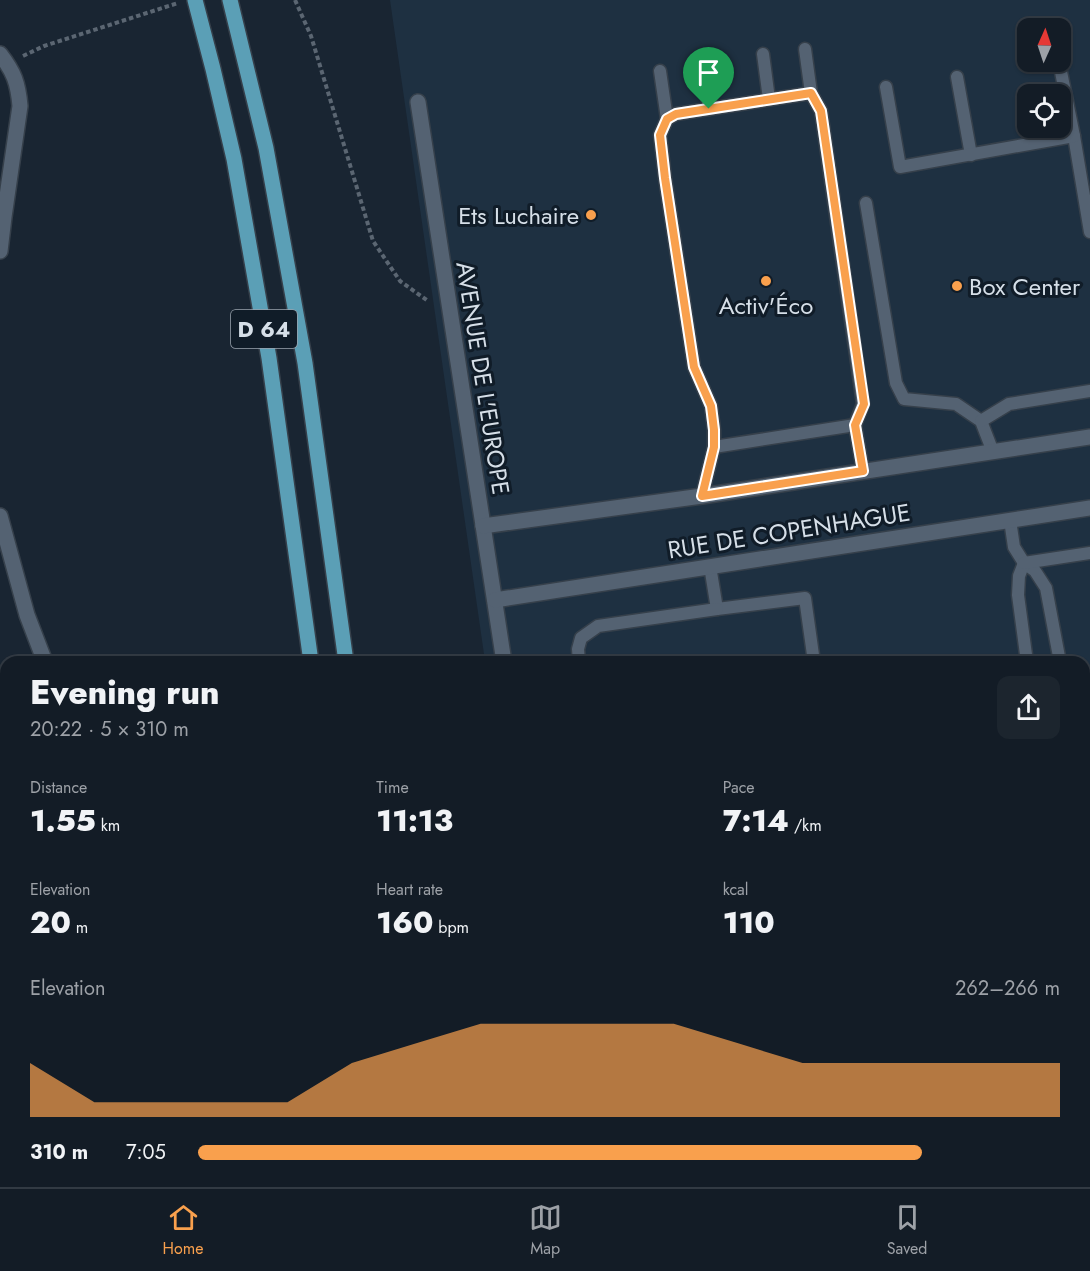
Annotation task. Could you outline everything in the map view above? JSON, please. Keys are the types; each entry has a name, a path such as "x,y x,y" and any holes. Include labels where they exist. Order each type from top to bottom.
{"main road":[{"name":"D 64","path":"195,0 234,159 247,229 269,358 310,656"},
{"name":"D 64","path":"231,0 266,148 303,352 345,656"}],"street":[{"path":"0,251 20,106 19,88 12,70 4,59"},
{"name":"AVENUE DE L'EUROPE","path":"418,102 503,656"},
{"path":"483,526 702,496 1090,437"},
{"name":"RUE DE COPENHAGUE","path":"495,600 1090,508"},
{"path":"0,516 27,615 43,656"}],"lane":[{"path":"805,49 811,93 821,111 864,404 855,425 863,471"},
{"path":"763,54 770,99"},
{"path":"702,63 709,109"},
{"path":"660,71 667,119 660,135 665,178 694,367 711,406 714,430 714,447 702,496"},
{"path":"1061,72 1090,232"},
{"path":"957,77 971,155"},
{"path":"886,87 900,167 1074,136"},
{"path":"667,119 676,114 811,93"},
{"path":"866,203 896,383 904,399 956,404 981,421 993,452"},
{"path":"981,421 1009,404 1090,391"},
{"path":"714,447 855,425"},
{"path":"1010,520 1014,547 1024,563 1035,571 1046,588 1059,656"},
{"path":"1024,563 1090,553"},
{"path":"1024,563 1019,576 1018,595 1026,656"},
{"path":"710,566 717,609"},
{"path":"579,656 581,638 598,626 805,598 813,656"}],"path":[{"path":"4,59 187,0"},
{"path":"295,0 311,36 373,241 400,280 451,317"}],"shaded area":[{"path":"390,0 1090,0 1090,656 484,656"}],"place":[{"name":"Ets Luchaire","path":"591,215"},
{"name":"Activ'Éco","path":"766,281"},
{"name":"Box Center","path":"957,286"}],"route":[{"path":"811,93 821,111 864,404 855,425 863,471 702,496 714,447 714,430 711,406 694,367 660,135 667,119 676,114 709,109 811,93"}]}
